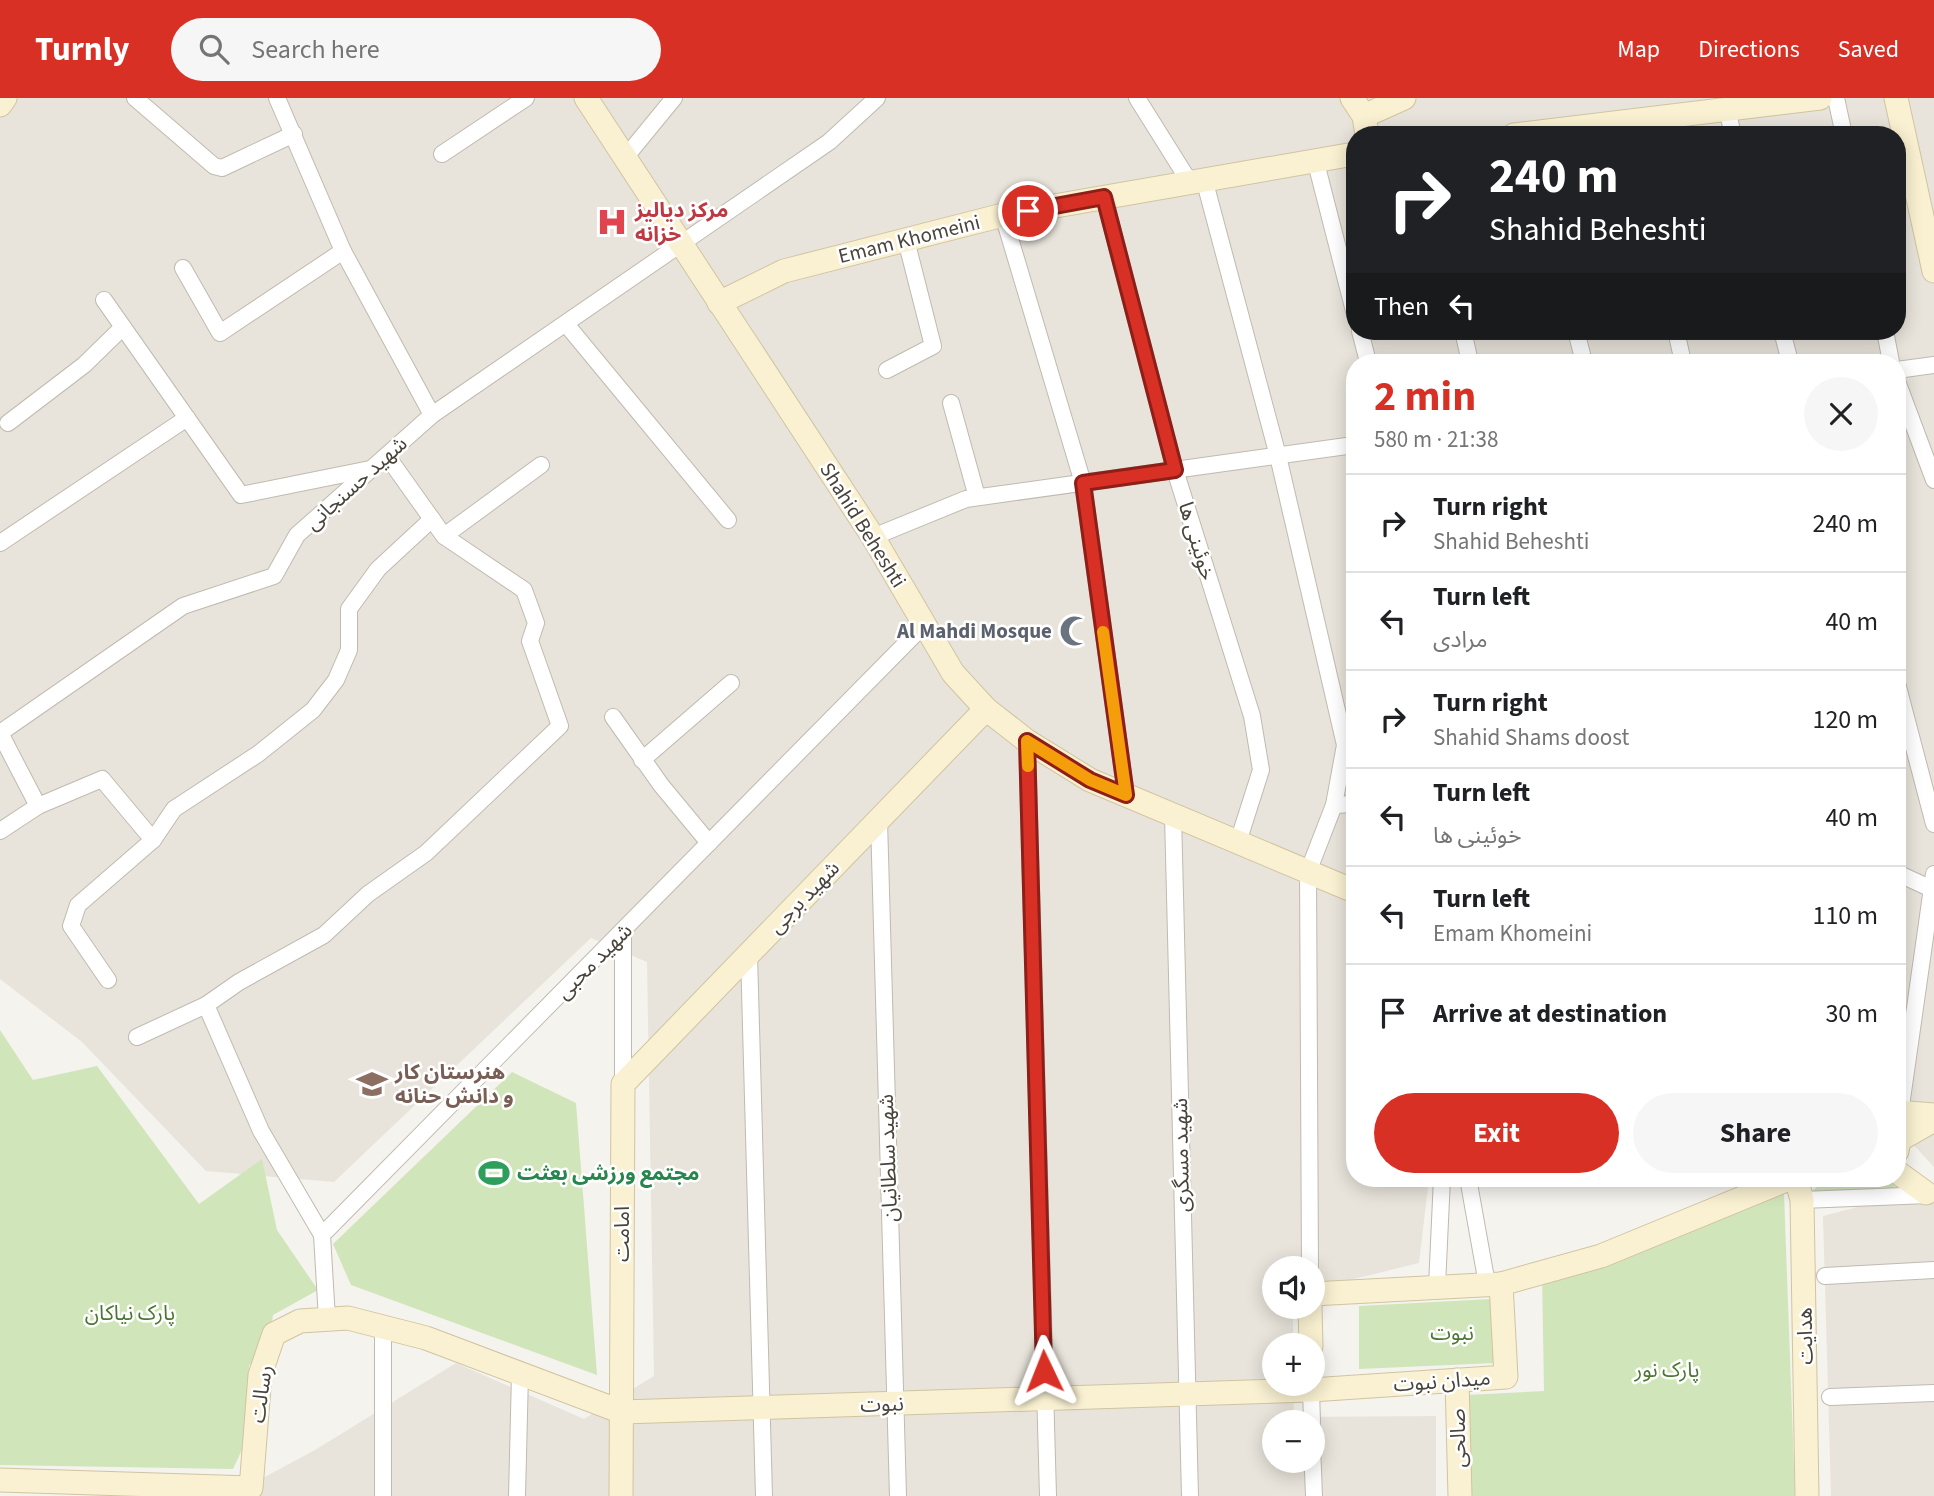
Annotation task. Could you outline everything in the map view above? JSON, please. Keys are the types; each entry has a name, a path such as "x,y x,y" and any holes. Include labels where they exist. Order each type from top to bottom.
{"street":[{"path":"0,105 5,98"},
{"path":"135,98 214,166 222,168 294,134"},
{"path":"277,98 343,251 432,415"},
{"path":"442,154 526,98"},
{"name":"Shahid Beheshti","path":"586,98 873,537 953,673 986,709 1027,741 1090,780 1346,888"},
{"path":"624,159 674,98"},
{"name":"شهید حسنجانی","path":"0,733 183,606 274,576 297,536 432,415 829,142 877,98"},
{"path":"1137,98 1197,180 1278,456 1345,745 1334,805 1308,872 1310,1256"},
{"path":"1361,116 1404,98"},
{"path":"1640,126 1727,109 1820,98"},
{"path":"1836,98 1842,126"},
{"path":"1896,98 1904,126"},
{"path":"1727,109 1731,126"},
{"path":"1906,131 1926,197 1934,271"},
{"name":"Emam Khomeini","path":"719,303 784,271 1003,215 1346,155"},
{"path":"1315,159 1346,280"},
{"name":"خوئینی ها","path":"1104,197 1175,470 1252,716 1261,770 1238,842"},
{"path":"1003,215 1083,483 1126,795"},
{"path":"887,370 933,346 906,240"},
{"path":"183,268 220,333 343,251"},
{"path":"104,300 241,495 372,468"},
{"path":"566,324 728,520"},
{"path":"8,424 84,365 123,327"},
{"path":"1906,369 1934,365"},
{"path":"951,403 977,497"},
{"path":"1906,405 1934,480"},
{"path":"0,544 187,418"},
{"path":"873,537 977,497 1346,446"},
{"path":"137,1037 206,1005 239,982 324,934 368,894 426,853 560,726 530,640 536,623 524,590 444,536 387,456"},
{"path":"444,536 541,465"},
{"path":"108,980 71,926 78,905 153,839 174,809 258,754 313,710 336,680 349,650 349,609 378,569 432,519"},
{"name":"شهید محبی","path":"322,1235 924,625"},
{"path":"642,760 731,683"},
{"name":"شهید برجی","path":"623,1084 986,709"},
{"path":"1906,715 1934,816"},
{"path":"612,718 709,843"},
{"path":"0,733 38,806"},
{"path":"1027,741 1048,1496"},
{"path":"0,831 38,806 102,779 153,839"},
{"path":"1334,805 1346,804"},
{"name":"شهید مسگری","path":"1173,815 1189,1496"},
{"name":"شهید سلطانیان","path":"879,820 898,1496"},
{"path":"1906,876 1934,885 1906,1067"},
{"name":"امامت","path":"621,1496 623,931"},
{"path":"749,954 764,1496"},
{"path":"206,1005 261,1130 322,1235 327,1319"},
{"path":"1906,1113 1934,1118"},
{"path":"1906,1136 1934,1118"},
{"path":"1906,1176 1930,1196"},
{"path":"1437,1286 1442,1187"},
{"path":"1470,1187 1494,1284"},
{"path":"1325,1293 1494,1284 1601,1256 1769,1187"},
{"path":"1799,1189 1930,1196"},
{"name":"هدایت","path":"1799,1189 1807,1496"},
{"path":"1825,1276 1934,1270"},
{"name":"میدان نبوت","path":"1325,1386 1507,1377 1494,1284"},
{"name":"رسالت","path":"0,1480 111,1490 251,1492 260,1376 274,1334 300,1321 348,1318 426,1338 622,1412"},
{"path":"383,1327 383,1496"},
{"path":"516,1496 520,1374"},
{"name":"صالحی","path":"1457,1380 1460,1496"},
{"name":"نبوت","path":"622,1412 1262,1390"},
{"path":"1830,1396 1934,1392"},
{"path":"1313,1473 1314,1496"}],"shaded area":[{"path":"0,98 1934,98 1934,1167 1906,1137 1906,354 1346,354 1346,1187 1428,1187 1419,1263 1325,1286 1325,1256 1262,1256 1262,1319 1293,1319 1293,1333 1262,1333 1262,1396 1293,1396 1294,1410 1262,1410 1262,1473 1325,1473 1325,1417 1436,1416 1436,1496 229,1496 315,1450 456,1363 584,1419 654,1376 647,962 591,938 334,1182 206,1171 82,1042 0,979"},
{"path":"1934,1187 1934,1496 1831,1496 1823,1216"}],"green space":[{"name":"پارک نیاکان","path":"0,1030 33,1080 97,1066 199,1204 262,1159 277,1230 318,1290 273,1315 267,1355 249,1365 246,1441 233,1469 0,1465"},
{"name":"مجتمع ورزشی بعثت","path":"512,1072 576,1103 597,1375 351,1285 333,1244"},
{"path":"1817,1187 1898,1189 1809,1194"},
{"name":"پارک نور","path":"1784,1193 1795,1496 1472,1496 1467,1395 1544,1391 1542,1273"},
{"name":"نبوت","path":"1491,1299 1495,1363 1359,1369 1359,1306"}],"slow traffic":[{"path":"1028,766 1027,741 1090,780 1126,795 1103,632"}],"place":[{"name":"مرکز دیالیز خزانه","path":"612,222"},
{"name":"Al Mahdi Mosque","path":"1075,631"},
{"name":"هنرستان کار و دانش حنانه","path":"372,1084"},
{"name":"مجتمع ورزشی بعثت","path":"494,1173"}],"route":[{"path":"1028,211 1104,197 1175,470 1083,483 1126,795 1090,780 1027,741 1044,1371"}]}
